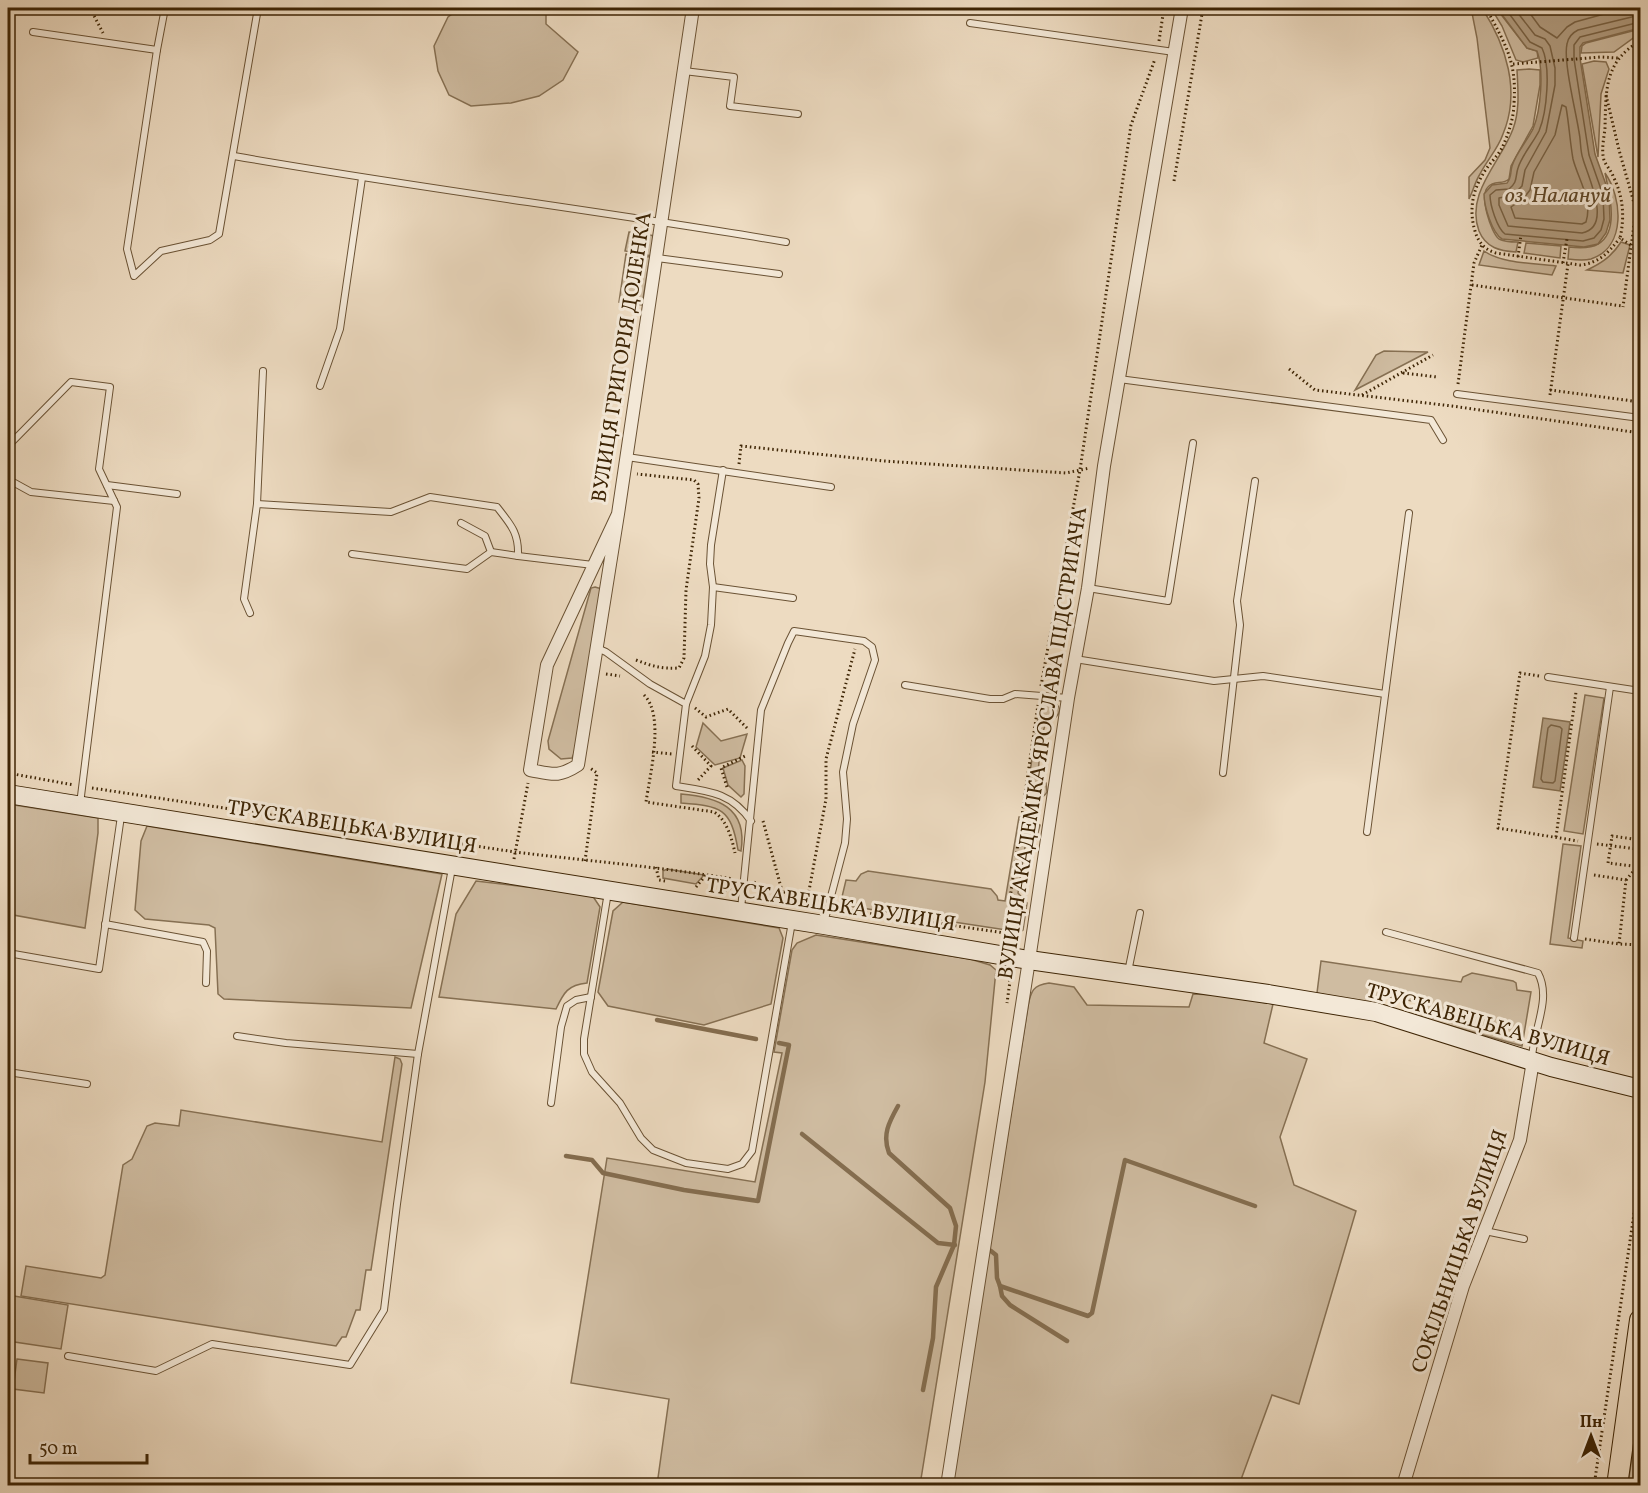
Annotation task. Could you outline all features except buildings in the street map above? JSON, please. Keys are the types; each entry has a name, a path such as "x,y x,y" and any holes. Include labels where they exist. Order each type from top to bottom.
{"main road":[{"path":"1617,1485 1641,1320"}],"street":[{"name":"ВУЛИЦЯ ГРИГОРІЯ ДОЛЕНКА","path":"530,770 547,665 618,514 693,8"},
{"name":"ВУЛИЦЯ АКАДЕМІКА ЯРОСЛАВА ПІДСТРИГАЧА","path":"946,1485 1068,698 1088,588 1104,466 1182,8"},
{"path":"530,770 564,774 578,765 618,514"},
{"name":"ТРУСКАВЕЦЬКА ВУЛИЦЯ","path":"8,794 1029,960 1376,1012 1533,1061 1641,1089"},
{"name":"СОКІЛЬНИЦЬКА ВУЛИЦЯ","path":"1403,1485 1463,1287 1520,1140 1533,1061"}],"lane":[{"path":"165,8 127,249 134,276 161,251 210,240 219,234 258,8"},
{"path":"970,23 1174,52"},
{"path":"33,32 158,51"},
{"path":"684,71 734,77 730,106 798,114"},
{"path":"234,156 362,178 662,221 786,243"},
{"path":"320,386 340,329 362,178"},
{"path":"657,258 779,274"},
{"path":"250,613 244,598 257,504 263,371"},
{"path":"1118,379 1431,420 1443,440"},
{"path":"8,458 10,444 71,382 110,387 99,469 117,507 80,806"},
{"path":"1457,394 1641,418"},
{"path":"1088,588 1168,601 1192,443"},
{"path":"627,457 831,487"},
{"path":"8,467 10,481 31,492 114,501"},
{"path":"723,470 711,545 710,564 713,587 711,625 705,656 686,704 676,786 713,792 732,800 744,811 751,822"},
{"path":"1223,773 1240,626 1237,601 1255,481"},
{"path":"107,485 177,494"},
{"path":"257,504 391,512 430,497 497,507 513,528 519,542 518,556"},
{"path":"1367,832 1409,513"},
{"path":"461,523 485,536 491,552"},
{"path":"352,554 467,569 491,552 594,565"},
{"path":"713,587 793,598"},
{"path":"741,912 761,710 788,643 794,632 864,641 872,647 875,660 853,724 843,772 847,819 845,843 824,925"},
{"path":"597,648 650,684 686,704"},
{"path":"1075,659 1214,681 1263,676 1385,694"},
{"path":"1548,677 1641,691"},
{"path":"905,685 990,699 1003,699 1016,694 1068,698"},
{"path":"1574,938 1610,687"},
{"path":"8,953 99,969 122,812"},
{"path":"68,1356 156,1371 212,1344 350,1365 384,1310 418,1054 453,866"},
{"path":"609,890 584,1044 586,1060 598,1079 620,1103 644,1142 664,1155 686,1163 723,1169 738,1166 750,1156 754,1145 792,921"},
{"path":"1127,975 1140,913"},
{"path":"105,924 203,942 207,951 206,983"},
{"path":"1386,932 1539,973 1544,984 1544,996 1532,1054 1533,1061"},
{"path":"551,1103 558,1041 567,1006 576,1000 591,997"},
{"path":"237,1036 286,1043 418,1054"},
{"path":"8,1072 87,1084"},
{"path":"1485,1230 1524,1239"}],"path":[{"path":"90,8 109,43"},
{"path":"1004,936 1040,695 1080,470 1131,125 1158,50 1164,8"},
{"path":"1174,181 1203,8"},
{"path":"1486,8 1514,64 1514,105 1509,128 1501,150 1483,174 1472,201 1472,220 1477,239 1489,251 1566,264 1591,264 1601,259 1620,238 1622,198 1604,159 1605,94 1618,58 1641,41"},
{"path":"1514,64 1528,65 1601,57 1618,58"},
{"path":"1471,285 1624,307 1636,210 1605,94"},
{"path":"1622,198 1632,195"},
{"path":"1518,257 1521,235"},
{"path":"1548,406 1564,298 1567,238"},
{"path":"1620,238 1641,250"},
{"path":"1457,394 1474,263 1482,245"},
{"path":"1360,396 1433,355"},
{"path":"1289,369 1316,390 1452,406 1641,433"},
{"path":"1401,373 1437,377"},
{"path":"1550,390 1641,402"},
{"path":"738,472 741,446 884,461 1066,473 1104,466"},
{"path":"632,473 694,480 698,484 699,498 686,590 684,658 679,668 664,669 652,667 636,659"},
{"path":"808,896 826,799 826,759 856,647 846,646"},
{"path":"603,673 620,676 627,681"},
{"path":"1548,677 1520,673 1497,828 1587,842"},
{"path":"1556,837 1578,681"},
{"path":"643,693 650,700 656,723 646,802 710,811 721,816 727,827 736,859"},
{"path":"692,716 692,706 706,717 728,709 750,731 758,732"},
{"path":"690,755 690,744 711,766 721,768 744,757 750,731"},
{"path":"652,752 676,754"},
{"path":"585,861 597,773 588,766"},
{"path":"696,781 711,766"},
{"path":"718,784 728,789 721,768"},
{"path":"510,875 530,770"},
{"path":"8,773 515,852 707,874 754,882 765,889 808,896 839,909 1004,936 1019,935"},
{"path":"710,811 711,806"},
{"path":"762,819 782,891"},
{"path":"1640,867 1608,863 1612,836 1641,840"},
{"path":"1611,845 1636,849"},
{"path":"656,867 659,880 668,882"},
{"path":"1619,944 1626,880 1640,867"},
{"path":"1640,867 1637,895 1641,895"},
{"path":"720,891 730,888 734,869"},
{"path":"1582,873 1626,880"},
{"path":"696,887 707,874"},
{"path":"687,885 704,888"},
{"path":"1574,938 1641,945"},
{"path":"1594,1485 1641,1173"}],"shaded area":[{"path":"461,8 546,8 546,24 578,52 563,80 539,96 511,103 471,106 449,95 438,71 434,46 448,17"},
{"path":"1471,8 1482,8 1498,37 1508,69 1511,101 1501,139 1478,177 1469,199 1469,177 1485,160 1490,148 1477,38"},
{"path":"1491,8 1496,8 1527,48 1537,51 1538,58 1523,62 1516,60 1502,26"},
{"path":"1640,29 1640,33 1614,52 1581,53 1582,46 1586,43"},
{"path":"1594,61 1606,62 1609,69 1601,94 1598,157 1582,64"},
{"path":"1517,70 1540,70 1540,85 1533,126 1511,166 1509,179 1490,185 1485,198 1487,214 1499,239 1518,242 1516,252 1510,252 1494,248 1482,237 1476,217 1477,204 1486,178 1513,129 1517,115"},
{"path":"1605,173 1611,183 1618,208 1616,233 1611,244 1603,253 1588,260 1568,259 1569,247 1595,246 1605,238 1609,231 1611,211"},
{"path":"629,232 655,236 652,256 625,251"},
{"path":"1621,242 1630,245 1623,273 1587,270 1606,259"},
{"path":"1526,243 1561,246 1560,258 1524,253"},
{"path":"1484,251 1509,261 1556,266 1552,275 1479,265"},
{"path":"626,254 650,257 642,305 619,302"},
{"path":"1384,351 1428,352 1355,390 1376,355"},
{"path":"591,588 602,589 576,749 572,758 561,759 549,749 548,741"},
{"path":"1585,695 1604,698 1583,834 1564,831"},
{"path":"1041,698 1053,702 1060,710 1056,717 1045,726 1041,741 1038,773 1046,783 1047,792 1040,798 1029,800 1026,799"},
{"path":"703,723 721,741 747,734 740,758 715,765 696,747"},
{"path":"742,760 745,766 744,794 741,797 728,785 723,768"},
{"path":"681,794 718,802 735,814 742,836 741,851 738,850 732,825 722,812 706,806 681,803"},
{"path":"8,804 98,818 85,928 8,914"},
{"path":"1019,817 1030,819 1040,825 1036,840 1025,847 1018,893 1027,903 1023,930 1020,932 842,905 846,880 856,881 861,874 868,871 991,889 998,900 1005,901"},
{"path":"147,826 442,874 411,1008 224,999 218,994 215,928 209,925 145,919 135,910 141,841"},
{"path":"1563,844 1581,846 1568,938 1583,941 1582,948 1550,944"},
{"path":"667,869 704,875 696,884 663,878 663,871"},
{"path":"476,881 592,895 600,907 587,983 567,990 556,1009 439,997 456,914"},
{"path":"623,902 779,928 783,938 771,1004 704,1025 608,1006 598,992 613,911"},
{"path":"816,935 970,959 990,965 996,970 985,1082 920,1485 657,1485 669,1399 571,1383 607,1158 755,1182 782,1053 774,1052 792,950 797,943"},
{"path":"1321,961 1461,982 1463,977 1472,973 1513,981 1516,983 1517,990 1531,992 1522,1046 1416,1016 1418,1002 1384,996 1381,1008 1317,993"},
{"path":"1049,983 1074,987 1087,1005 1189,1007 1193,994 1273,1004 1264,1043 1307,1059 1280,1137 1294,1185 1356,1211 1299,1404 1272,1395 1239,1485 952,1486 1028,1006 1030,996 1036,987"},
{"path":"395,1057 400,1059 402,1064 371,1270 366,1270 360,1310 356,1310 346,1337 342,1337 336,1346 21,1296 26,1266 101,1278 105,1275 123,1165 132,1159 147,1126 155,1123 179,1126 181,1110 382,1142"},
{"path":"8,1295 68,1305 61,1349 8,1341"},
{"path":"17,1359 48,1363 44,1393 13,1389"},
{"path":"1640,1400 1640,1485 1628,1485"}],"water":[{"name":"оз. Налануй","path":"1497,8 1640,8 1640,28 1583,43 1580,47 1595,154 1609,193 1610,220 1606,233 1598,244 1584,247 1502,239 1492,225 1484,194 1492,185 1507,183 1510,179 1514,161 1536,121 1541,79 1537,51 1527,48"},
{"path":"1543,718 1570,722 1560,791 1533,787"}],"waterway":[{"path":"657,1020 756,1039"},
{"path":"566,1156 592,1160 603,1173 684,1190 758,1201 789,1045 779,1043"},
{"path":"898,1106 886,1134 889,1153 950,1208 956,1226 954,1245 936,1287 933,1338 923,1390"},
{"path":"802,1134 938,1243 955,1245"},
{"path":"991,1251 996,1255 997,1278 1000,1286 1088,1316 1092,1313 1125,1160 1255,1206"},
{"path":"1000,1286 1002,1296 1010,1305 1067,1341"}]}
